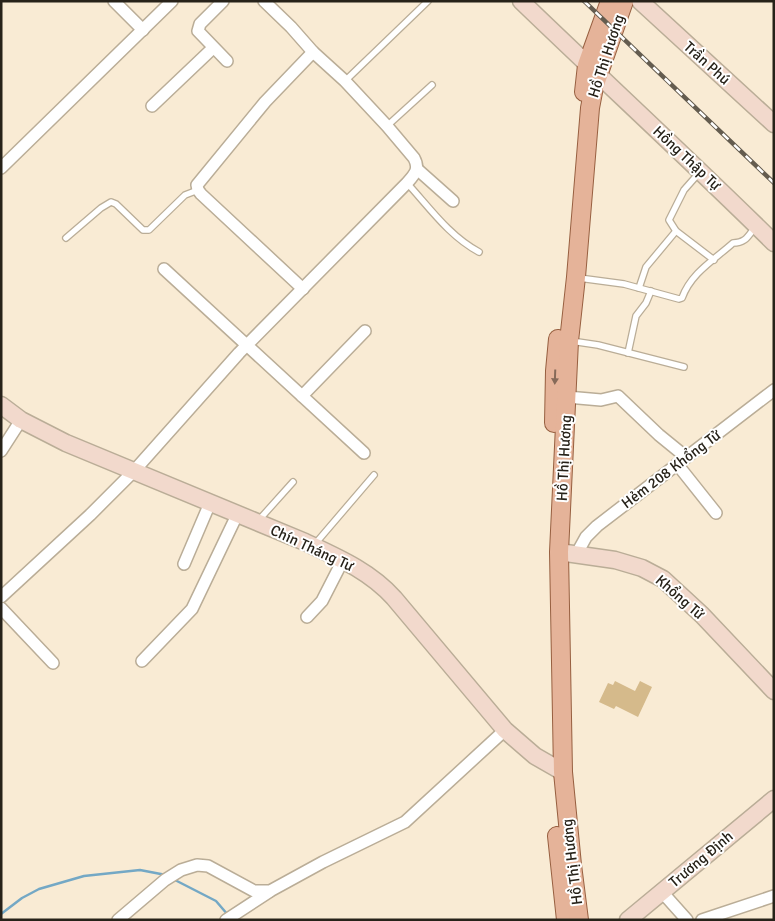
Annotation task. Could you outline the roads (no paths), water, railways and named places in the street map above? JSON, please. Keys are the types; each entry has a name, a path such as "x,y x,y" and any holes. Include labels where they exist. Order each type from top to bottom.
{"main road":[{"name":"Hồ Thị Hương","path":"566,920 559,865 558,770 549,605 555,371 592,70 610,1"},
{"name":"Hồ Thị Hương","path":"579,920 558,770 567,554 569,341 590,108 594,86 592,70 624,1"}],"street":[{"path":"114,1 143,30"},
{"path":"1,168 172,1"},
{"path":"223,1 198,27 198,31 227,61"},
{"path":"1,597 90,515 134,471 247,345 415,175 417,164 414,158 387,126 345,81 312,52 291,27 264,1"},
{"name":"Hồng Thập Tự","path":"521,1 701,171 774,243"},
{"name":"Trần Phú","path":"640,1 774,124"},
{"path":"152,106 213,48"},
{"path":"303,289 198,190 197,185 265,102 312,52"},
{"path":"417,169 454,202"},
{"path":"164,269 364,453"},
{"path":"302,396 364,331"},
{"name":"Hẻm 208 Khổng Tử","path":"567,554 597,526 774,390"},
{"path":"567,398 601,400 618,396 682,460 716,514"},
{"name":"Chín Tháng Tư","path":"1,405 21,420 66,444 313,546 362,571 385,588 433,641 505,730 535,756 558,770"},
{"path":"1,452 21,420"},
{"path":"184,564 210,503"},
{"path":"142,660 192,609 237,515"},
{"name":"Khổng Tử","path":"567,554 615,560 642,568 663,579 702,615 774,691"},
{"path":"308,618 322,601 343,560"},
{"path":"1,608 54,663"},
{"path":"226,920 270,891 323,862 405,822 505,730"},
{"name":"Trương Định","path":"628,920 774,799"},
{"path":"118,920 170,876 197,865 208,866 254,891 270,891"},
{"path":"662,892 687,920"},
{"path":"702,920 774,896"}],"lane":[{"path":"345,81 428,1"},
{"path":"387,126 432,85"},
{"path":"701,171 684,190 669,217 670,224 714,260"},
{"path":"407,183 460,240 479,252"},
{"path":"66,238 101,208 111,202 116,204 143,230 149,230 185,195 198,190"},
{"path":"576,277 639,288 680,299 693,277 733,243 744,241 756,226"},
{"path":"639,288 646,267 676,230"},
{"path":"628,353 636,316 646,303 651,291"},
{"path":"569,341 598,345 684,367"},
{"path":"313,546 374,475"},
{"path":"257,523 293,482"}],"waterway":[{"path":"1,914 22,898 39,889 84,876 140,870 166,875"},
{"path":"173,879 216,901 228,915"}],"railway":[{"path":"584,1 774,183"}]}
